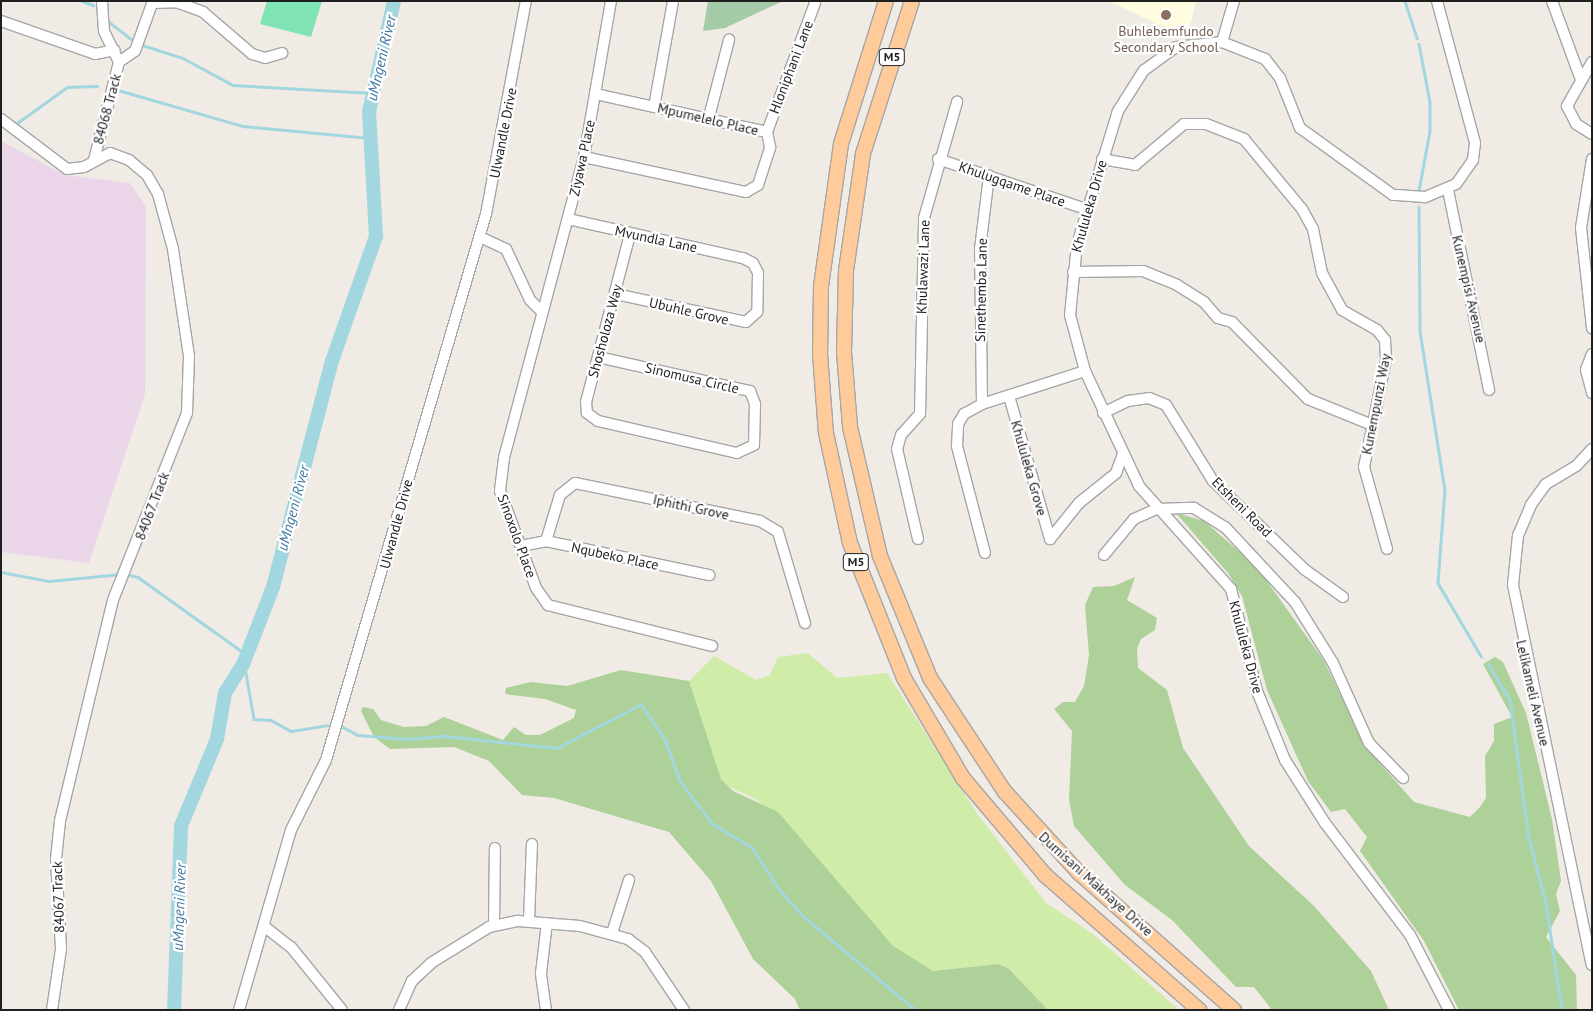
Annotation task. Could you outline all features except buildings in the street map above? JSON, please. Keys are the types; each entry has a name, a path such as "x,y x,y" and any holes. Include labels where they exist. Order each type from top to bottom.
{"main road":[{"name":"Dumisani Makhaye Drive","path":"886,1 841,144 821,286 822,398 831,469 850,543 900,670 963,778 1045,875 1199,1010"},
{"name":"Dumisani Makhaye Drive","path":"912,1 863,154 844,298 850,427 880,556 930,678 1005,792 1079,873 1234,1010"}],"street":[{"name":"84068 Track","path":"94,160 119,62 115,50 104,31 102,1"},
{"path":"196,1 203,12 249,52 265,58 282,53"},
{"name":"Ulwandle Drive","path":"265,927 291,830 326,760 480,237 498,166 526,1"},
{"name":"Ziyawa Place","path":"542,312 584,157 611,1"},
{"path":"654,106 673,1"},
{"path":"1222,42 1234,1"},
{"path":"1438,1 1475,143 1469,170 1448,190"},
{"path":"1552,1 1580,78"},
{"path":"119,62 135,51 153,2 176,2 203,12"},
{"name":"Hloniphani Lane","path":"766,132 815,3"},
{"path":"1,21 95,54 115,50"},
{"path":"709,118 729,40"},
{"name":"Khululeka Drive","path":"1448,190 1410,198 1375,185 1300,128 1280,78 1265,59 1222,42 1176,47 1144,70 1121,103 1086,209 1073,272 1070,315 1085,371 1122,454 1156,509 1212,563 1230,589 1257,691 1286,760 1324,823 1410,935 1449,1010"},
{"path":"1592,62 1580,78 1567,106 1576,124 1592,134"},
{"name":"Mpumelelo Place","path":"584,157 746,192 753,190 762,175 770,147 766,132 595,94"},
{"name":"Khulawazi Lane","path":"918,539 897,449 901,436 917,420 921,407 923,228 938,159 957,102"},
{"name":"84067 Track","path":"1,119 67,169 77,170 110,153 130,160 147,175 158,194 183,309 190,391 180,434 113,600 60,821 56,860 61,949 52,1010"},
{"name":"Kunempunzi Way","path":"1102,159 1135,165 1189,122 1244,139 1308,218 1322,273 1342,310 1377,330 1385,340 1386,360 1370,424 1367,485 1388,541 1387,549"},
{"name":"Khulugqame Place","path":"938,159 1086,209"},
{"path":"1592,159 1582,209 1592,328"},
{"name":"Sinethemba Lane","path":"982,404 980,249 989,176"},
{"name":"Kunempisi Avenue","path":"1448,190 1489,390"},
{"name":"Mvundla Lane","path":"568,219 743,258"},
{"name":"Shosholoza Way","path":"598,421 589,416 586,402 630,234"},
{"path":"480,237 506,249 530,300 542,312"},
{"name":"Ubuhle Grove","path":"615,294 746,322 757,312 758,273 753,263 743,258"},
{"path":"1073,272 1143,271 1176,285 1204,302 1218,318 1232,322 1308,399 1370,424"},
{"name":"Sinoxolo Place","path":"542,312 499,478 521,546 548,605 712,646"},
{"path":"1592,354 1586,370 1592,393"},
{"name":"Sinomusa Circle","path":"598,357 750,391 755,404 756,440 749,450 737,453 598,421"},
{"path":"985,553 955,433 964,414 982,404 1085,371"},
{"name":"Khululeka Grove","path":"1009,396 1050,539 1079,503 1116,473 1122,454"},
{"name":"Etsheni Road","path":"1103,413 1128,401 1149,398 1166,405 1214,481 1304,568 1343,598"},
{"name":"Lelikameli Avenue","path":"1592,449 1576,466 1546,484 1531,505 1518,535 1513,585 1592,965"},
{"name":"Iphithi Grove","path":"546,541 560,496 575,483 760,521 778,532 805,624"},
{"path":"1104,554 1134,519 1156,509 1184,506 1207,515 1270,572 1317,632 1368,744 1404,778"},
{"name":"Nqubeko Place","path":"521,546 546,541 709,575"},
{"path":"529,921 532,844"},
{"path":"494,925 495,848"},
{"path":"612,933 629,880"},
{"path":"399,1010 419,972 494,925 529,921 612,933 645,952 684,1010"},
{"path":"546,1010 541,973 547,923"},
{"path":"239,1010 265,927 280,936 342,1010"}],"shaded area":[{"name":"Buhlebemfundo Secondary School","path":"1109,1 1196,1 1189,30 1168,29"},
{"path":"1,141 65,175 130,183 146,207 145,394 89,563 1,552"}],"green space":[{"path":"267,1 322,1 311,37 260,24"},
{"path":"708,1 783,1 725,28 703,31"},
{"path":"1176,513 1204,521 1256,566 1324,661 1367,749 1414,802 1470,817 1486,798 1485,756 1494,741 1494,724 1512,717 1483,664 1495,657 1503,662 1526,713 1552,819 1561,881 1556,894 1560,911 1546,937 1576,975 1577,1010 1459,1010 1424,941 1360,851 1367,837 1345,809 1331,812 1308,781 1267,690 1242,596 1228,573"},
{"path":"1135,577 1127,600 1157,618 1155,630 1141,639 1137,649 1138,668 1167,690 1183,748 1249,846 1314,906 1371,971 1389,1010 1272,1010 1254,987 1236,987 1172,920 1125,885 1074,826 1069,800 1072,731 1054,709 1063,702 1075,702 1084,686 1089,655 1085,605 1093,587 1114,586"},
{"path":"808,653 837,678 887,673 978,815 1046,903 1093,934 1179,1010 1048,1010 1008,968 998,964 933,971 916,963 893,946 759,801 726,785 716,771 689,681 714,656 756,680 770,675 778,657"},
{"path":"621,670 689,681 721,779 733,791 778,812 893,946 933,971 998,964 1008,968 1048,1010 800,1010 795,999 753,959 711,881 669,832 554,798 522,795 489,761 454,747 390,749 374,737 361,711 363,707 373,709 381,720 404,727 426,726 444,717 503,740 514,727 526,735 540,735 574,718 576,710 545,699 505,694 506,688 531,682 567,686"}],"waterway":[{"path":"82,1 93,5"},
{"name":"uMngeni River","path":"174,1010 181,826 217,739 225,693 244,662 273,587 332,361 376,236 369,112 394,1"},
{"path":"1405,1 1417,38"},
{"path":"108,21 135,42"},
{"path":"139,44 183,58 233,85 372,93"},
{"path":"1419,44 1430,102 1430,131 1419,191"},
{"path":"13,126 67,87 97,86"},
{"path":"118,90 243,126 371,138"},
{"path":"1419,207 1420,331 1445,490 1438,583 1481,656"},
{"path":"1,572 49,581 121,574"},
{"path":"126,574 138,577 247,655"},
{"path":"244,662 254,719 271,720 291,731 328,725"},
{"path":"1488,664 1510,700 1529,838 1546,903 1562,1010"},
{"path":"341,726 358,735 408,739 445,736 557,748 641,704 666,741 680,781 712,823 753,848 778,888 803,916 916,1010"}],"place":[{"name":"Buhlebemfundo Secondary School","path":"1166,15"}]}
